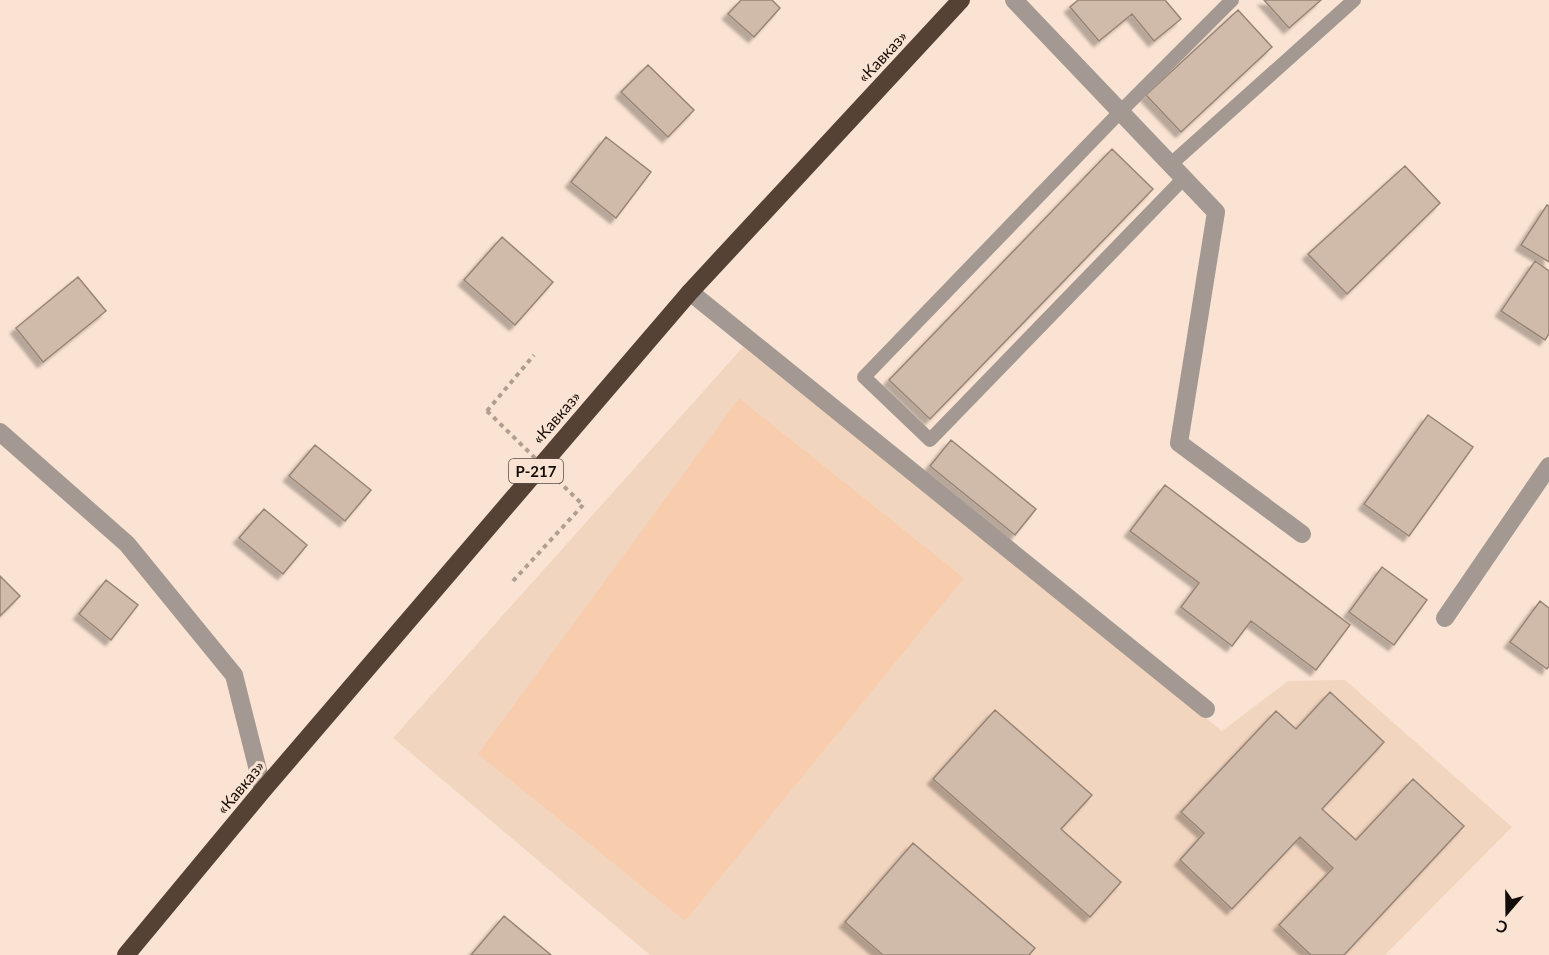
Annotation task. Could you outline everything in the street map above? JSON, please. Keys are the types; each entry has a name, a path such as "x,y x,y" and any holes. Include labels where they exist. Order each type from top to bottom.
{"highway":[{"name":"«Кавказ»","path":"126,955 263,790 690,292 961,0"}],"street":[{"path":"1014,0 1216,212 1179,443 1302,534"},
{"path":"690,292 1206,709"},
{"path":"0,432 127,544 234,675 263,790"},
{"path":"1445,618 1549,466"}],"lane":[{"path":"1184,177 930,440 864,377 1120,112 1232,0"},
{"path":"1171,164 1354,0"}],"path":[{"path":"513,581 583,505 487,411 534,355"}],"shaded area":[{"path":"743,347 1222,731 1288,681 1345,680 1512,827 1385,955 650,955 393,738"},
{"path":"739,398 964,578 685,921 478,754"}],"building":[{"path":"741,0 772,0 780,8 754,37 728,14"},
{"path":"1078,0 1165,0 1181,19 1154,41 1132,14 1099,41 1070,7"},
{"path":"1264,0 1321,0 1289,28"},
{"path":"1238,10 1272,47 1181,132 1146,95"},
{"path":"648,65 694,110 668,137 621,92"},
{"path":"606,137 651,172 616,218 571,182"},
{"path":"1112,149 1153,189 930,419 889,380"},
{"path":"1405,166 1440,203 1347,294 1308,254"},
{"path":"1547,205 1549,206 1549,262 1521,245"},
{"path":"502,237 553,282 515,325 464,280"},
{"path":"1535,261 1549,271 1549,334 1545,340 1501,311"},
{"path":"78,277 106,311 43,362 16,328"},
{"path":"1428,415 1473,447 1409,536 1364,504"},
{"path":"951,440 1036,509 1015,535 930,466"},
{"path":"315,445 371,490 345,521 289,476"},
{"path":"1165,485 1350,625 1316,670 1251,621 1232,646 1181,607 1199,583 1130,531"},
{"path":"264,509 307,545 283,574 239,538"},
{"path":"1382,567 1427,600 1394,645 1349,612"},
{"path":"0,576 20,596 0,616"},
{"path":"106,580 138,605 111,640 79,614"},
{"path":"1540,601 1549,608 1549,666 1547,669 1510,642"},
{"path":"1330,692 1384,742 1322,809 1356,840 1413,779 1464,826 1344,955 1311,955 1279,925 1333,868 1300,837 1232,909 1180,860 1204,833 1181,812 1276,711 1296,729"},
{"path":"995,710 1092,795 1061,829 1121,882 1090,917 933,779"},
{"path":"913,843 1035,948 1029,955 883,955 845,922"},
{"path":"504,916 551,955 471,955"}]}
